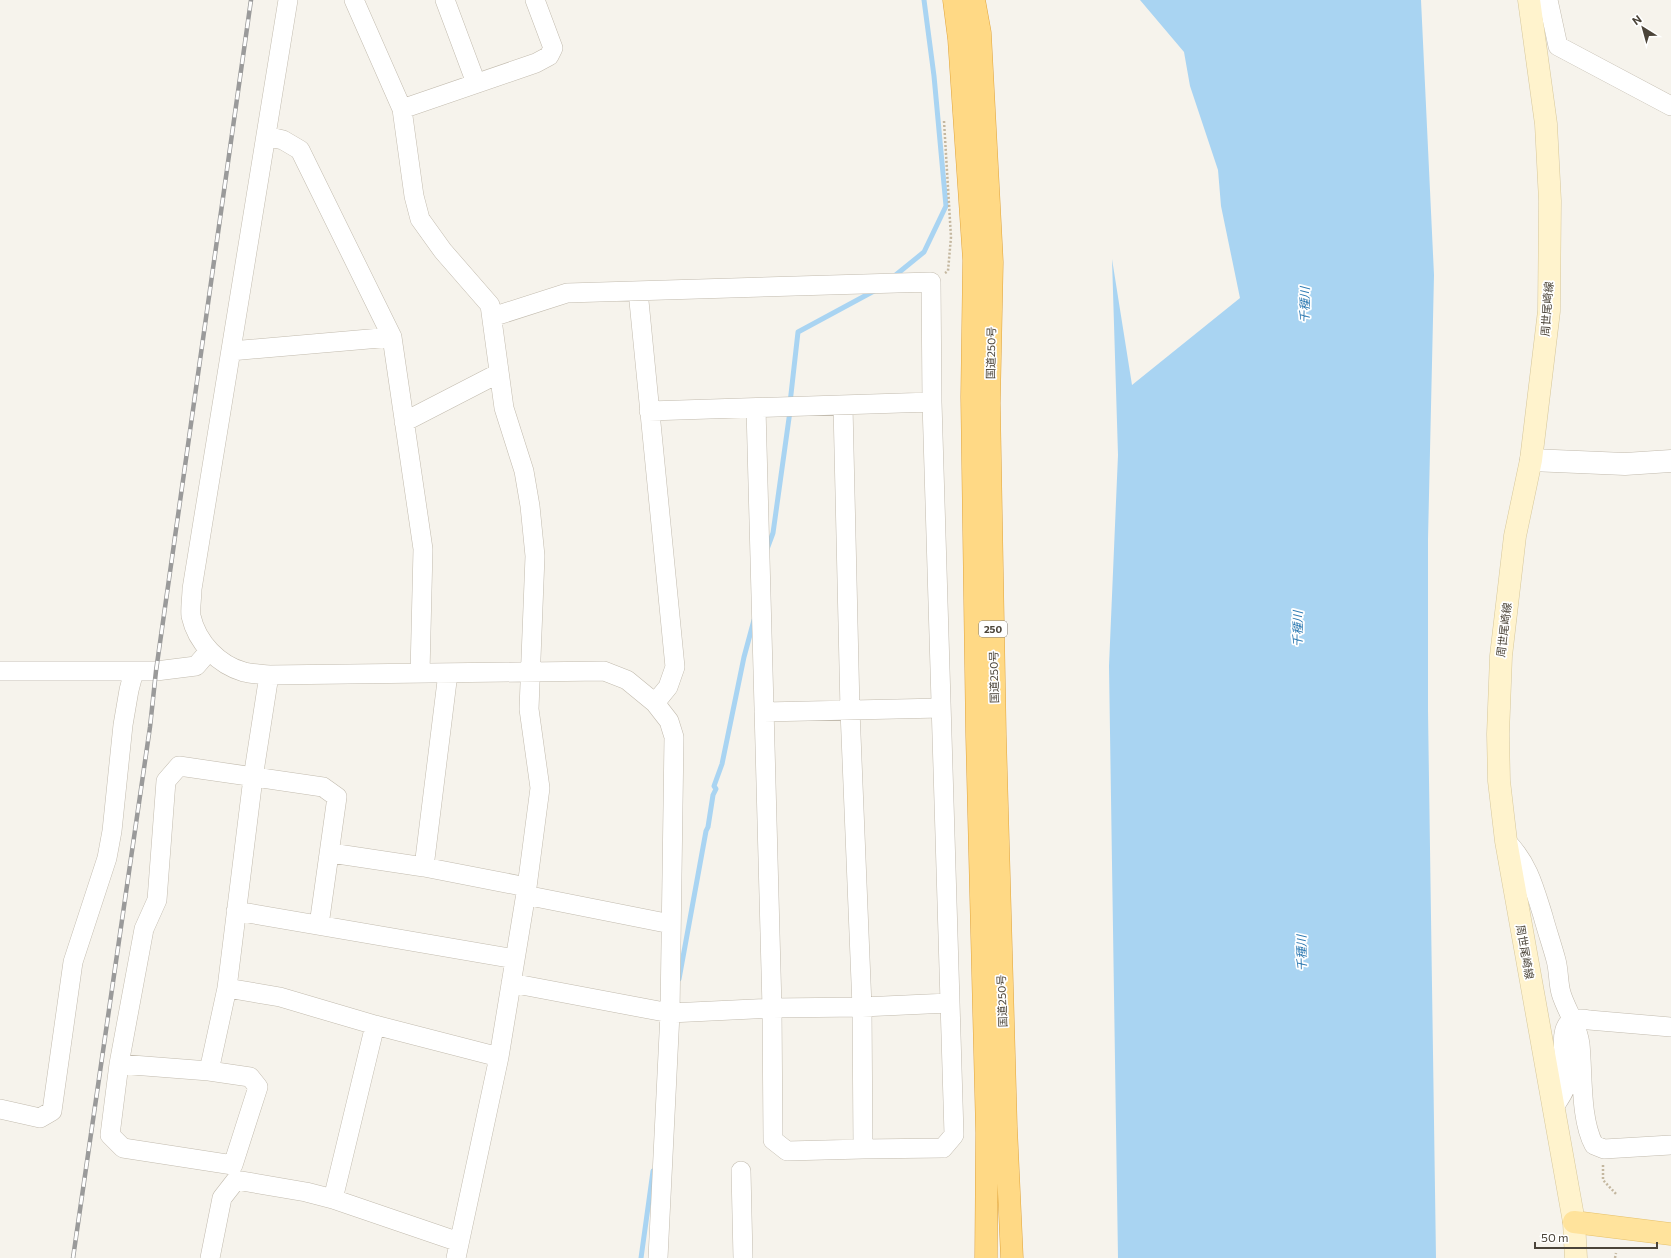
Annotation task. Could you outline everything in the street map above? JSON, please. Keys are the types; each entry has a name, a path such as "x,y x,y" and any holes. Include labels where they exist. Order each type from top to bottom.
{"highway":[{"name":"国道250号","path":"954,0 959,39 974,260 972,397 976,728 987,1133 986,1258"},
{"name":"国道250号","path":"974,0 980,33 992,262 990,403 995,735 1006,1127 1012,1258"}],"main road":[{"name":"周世尾崎線","path":"1529,0 1546,124 1550,201 1549,311 1531,460 1515,536 1501,656 1498,734 1499,781 1506,841 1574,1222 1576,1258"},
{"path":"1574,1222 1671,1234"}],"street":[{"path":"288,0 192,589 191,616 201,640 210,652 224,663 245,672 269,675 604,671 627,680 655,703 669,721 674,737 670,1013 658,1258"},
{"path":"319,925 331,853 337,797 323,787 179,766 166,781 157,900 144,929 119,1064 110,1135 123,1148 234,1173 333,1199 458,1250 499,1057 526,891 540,788 529,709 535,556 530,506 524,471 504,408 490,305 443,252 420,219 414,196 402,109 354,0"},
{"path":"445,0 476,82"},
{"path":"402,109 476,82 536,63 550,56 552,48 535,0"},
{"path":"1548,0 1558,46 1671,106"},
{"path":"266,136 282,140 300,150 392,337 423,549 420,673"},
{"path":"492,317 567,294 931,282 932,402 954,1135 943,1148 863,1148 787,1151 772,1140 772,1008 756,408"},
{"path":"638,291 675,667 668,687 655,703"},
{"path":"231,351 392,337"},
{"path":"404,422 499,373"},
{"path":"650,411 932,402"},
{"path":"843,406 850,710 862,1007 863,1148"},
{"path":"1531,460 1625,464 1671,461"},
{"path":"0,671 156,671 196,666 210,652"},
{"path":"0,1109 40,1118 52,1111 73,962 107,858 112,831 123,726 134,671"},
{"path":"424,867 448,673"},
{"path":"209,1071 227,988 253,778 269,675"},
{"path":"764,712 941,708"},
{"path":"1506,841 1516,851 1530,874 1556,961 1561,991 1577,1031 1580,1043 1582,1087 1590,1137 1594,1146 1604,1149 1671,1145"},
{"path":"331,853 424,867 671,924"},
{"path":"236,911 515,960"},
{"path":"511,983 670,1013 772,1008 862,1007 949,1003"},
{"path":"227,988 280,997 375,1025 499,1057"},
{"path":"1553,1108 1563,1093 1567,1082 1564,1054 1565,1029 1572,1020 1578,1017 1589,1020 1671,1027"},
{"path":"333,1199 375,1025"},
{"path":"119,1064 209,1071 250,1077 258,1087 234,1173 222,1198 210,1258"},
{"path":"741,1171 743,1258"}],"path":[{"path":"931,282 948,271 951,237 943,114"},
{"path":"1604,1149 1603,1180 1617,1195"},
{"path":"1615,1258 1616,1253"}],"water":[{"name":"千種川","path":"1140,0 1421,0 1434,275 1428,539 1428,711 1436,1258 1118,1258 1109,666 1118,455 1112,259 1132,385 1240,298 1221,206 1218,170 1190,86 1184,52"}],"waterway":[{"path":"892,278 924,252 946,206 934,76 924,0"},
{"path":"790,403 798,332 874,291"},
{"path":"767,549 773,533 790,411"},
{"path":"679,979 713,795 716,789 714,786 722,764 744,657 754,620"},
{"path":"641,1258 653,1171"}],"railway":[{"path":"73,1258 150,727 156,671 251,0"}]}
